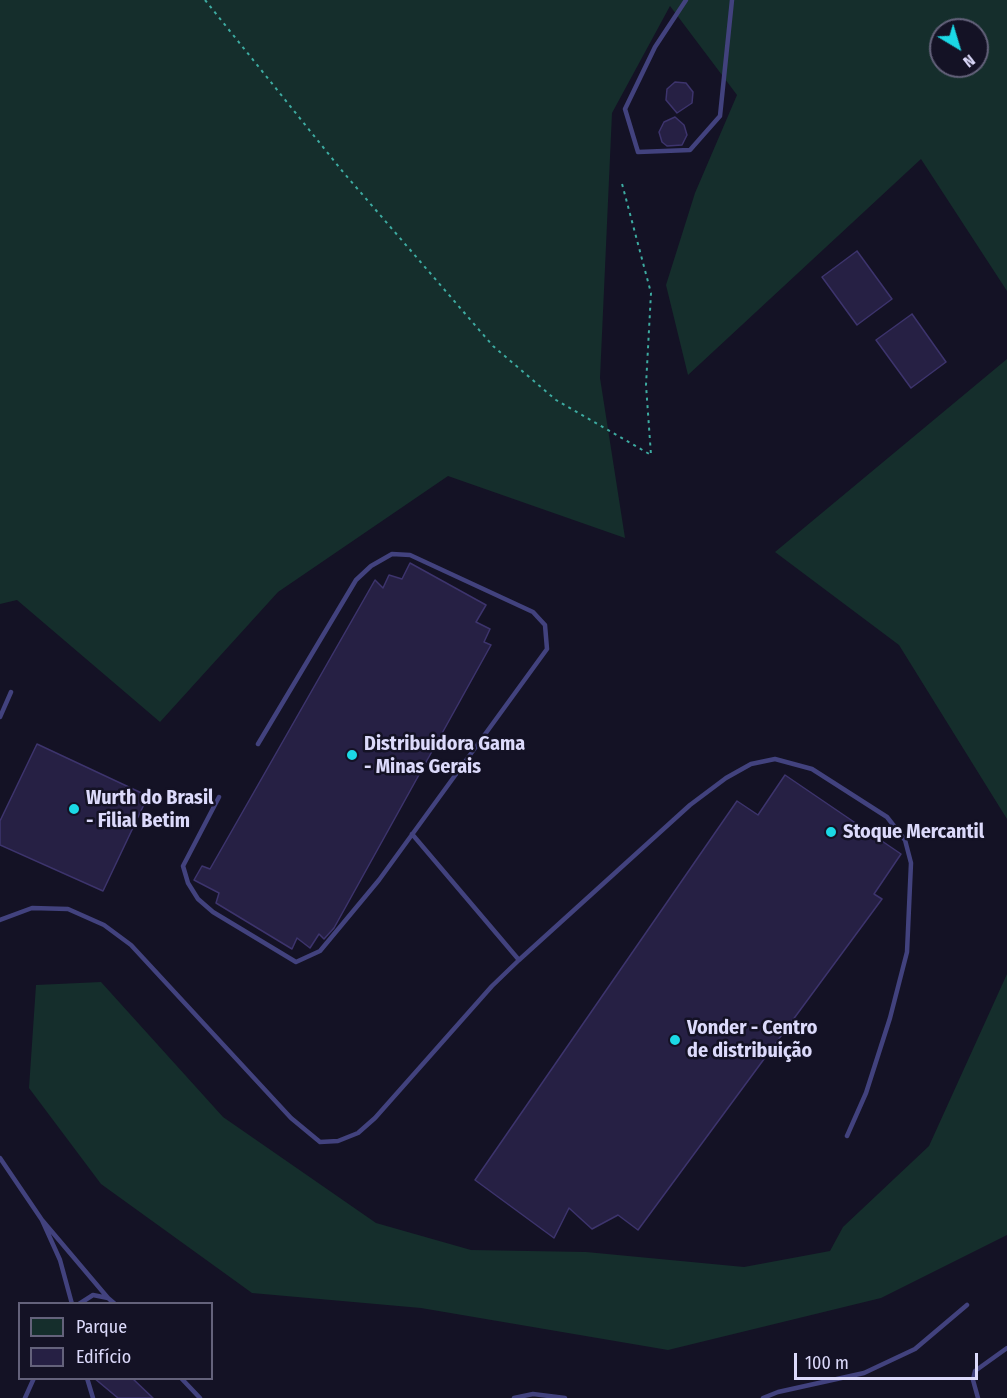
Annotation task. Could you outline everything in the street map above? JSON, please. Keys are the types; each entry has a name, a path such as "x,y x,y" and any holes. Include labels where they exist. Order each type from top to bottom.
{"lane":[{"path":"686,0 656,47 625,109 638,152 690,150 720,116 732,0"},
{"path":"219,797 183,866 188,883 198,898 213,912 296,962 320,951 412,834 547,649 545,625 533,612 410,555 392,554 371,566 356,580 258,744"},
{"path":"0,717 11,692"},
{"path":"0,920 32,908 68,909 104,925 130,945 291,1118 320,1142 338,1141 358,1133 375,1118 519,960 690,805 726,778 751,764 775,759 812,769 886,817 905,840 911,863 907,952 890,1018 866,1093 847,1136"},
{"path":"412,834 519,960"},
{"path":"0,1158 42,1220 113,1302"},
{"path":"42,1220 60,1260 71,1302"},
{"path":"82,1302 93,1295 108,1298"},
{"path":"763,1398 778,1392 864,1373 915,1349 967,1305"},
{"path":"978,1398 973,1380 975,1371 1007,1347"},
{"path":"25,1398 33,1380"},
{"path":"88,1380 93,1398"},
{"path":"183,1380 200,1398"},
{"path":"514,1398 533,1395 565,1398"}],"path":[{"path":"205,0 343,172 493,346 556,400 651,454 646,386 651,293 621,180"}],"green space":[{"path":"0,0 1007,0 1007,291 921,159 688,375 666,285 695,193 737,95 670,6 612,113 600,378 625,538 448,476 278,592 160,722 17,600 0,604"},
{"path":"1007,359 1007,819 899,645 775,552"},
{"path":"1007,974 1007,1235 881,1298 668,1350 421,1308 252,1293 101,1184 29,1088 36,985 101,982 223,1117 376,1223 471,1250 586,1252 744,1267 830,1251 843,1227 929,1146"}],"building":[{"path":"675,82 686,83 693,92 692,103 677,113 666,100 667,89"},
{"path":"675,117 684,125 687,135 682,145 667,146 662,142 659,132 664,122"},
{"path":"857,251 892,299 857,325 822,277"},
{"path":"912,314 946,362 911,388 876,340"},
{"name":"Distribuidora Gama - Minas Gerais","path":"410,563 486,605 476,622 490,629 484,642 491,645 334,928 324,939 319,934 310,948 297,938 292,949 216,903 219,893 194,880 202,866 210,869 375,580 383,588 389,575 402,579"},
{"name":"Wurth do Brasil - Filial Betim","path":"37,744 148,796 103,891 0,845 0,821"},
{"name":"Vonder - Centro de distribuição","path":"785,775 901,854 874,894 882,899 638,1230 618,1215 592,1229 569,1208 554,1238 475,1180 737,801 758,815"},
{"path":"96,1380 134,1380 153,1398 118,1398"}],"place":[{"name":"Distribuidora Gama - Minas Gerais","path":"352,755"},
{"name":"Wurth do Brasil - Filial Betim","path":"74,809"},
{"name":"Stoque Mercantil","path":"831,832"},
{"name":"Vonder - Centro de distribuição","path":"675,1040"}]}
